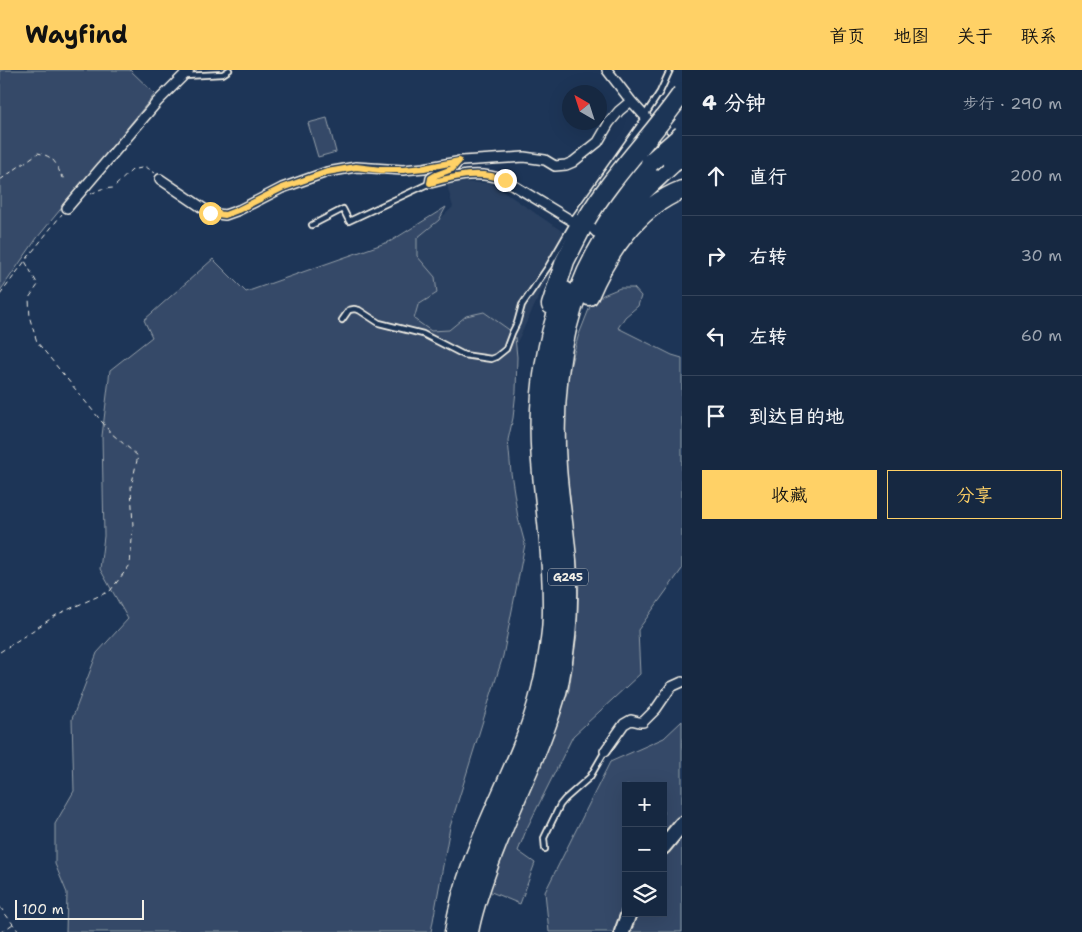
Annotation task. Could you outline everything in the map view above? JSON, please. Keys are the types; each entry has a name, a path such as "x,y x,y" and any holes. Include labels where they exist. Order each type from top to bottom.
{"highway":[{"path":"549,389 540,367 542,343 552,300 565,261 581,223 606,189 667,115 682,93"},
{"name":"G245","path":"470,932 480,888 493,853 549,722 564,654 567,621 567,562 557,466 556,435 549,389 550,341 556,317 574,269 613,204 650,163 682,136"},
{"name":"G245","path":"454,932 474,856 523,744 536,707 548,659 552,628 552,566 542,469 540,411 561,356 568,318 575,298 596,253 618,218 636,197 679,159"},
{"path":"549,389 570,344 596,279 608,259 624,236 646,213 660,201 682,190"}],"main road":[{"path":"667,842 682,824"},
{"path":"622,932 628,917"}],"street":[{"path":"607,70 679,159"},
{"path":"67,208 157,102 186,73"},
{"path":"160,179 210,213 225,215 282,188 327,172 356,167 403,170 459,161 524,157 545,160 555,166 566,165 573,162 598,142 609,123 619,111 631,102"},
{"path":"430,183 460,175 498,177 581,223 647,119"},
{"path":"430,183 431,178 452,169 459,161"},
{"path":"605,751 624,724 632,720 643,722 656,709 672,687 682,682"}],"lane":[{"path":"186,73 223,74 229,70"},
{"path":"647,119 647,112 660,92 670,70"},
{"path":"312,225 343,209 349,220 430,183"},
{"path":"342,320 349,310 359,310 379,323 423,334 464,355 496,358 506,349 522,305 581,223"},
{"path":"545,849 544,838 560,805 590,777 605,751"}],"path":[{"path":"0,180 38,154 48,156 56,164 64,180"},
{"path":"81,192 87,196 101,190 113,188 132,170 146,167 160,179"},
{"path":"61,174 62,178"},
{"path":"0,295 67,208"},
{"path":"0,652 58,614 110,591 130,565 133,526 130,487 138,456 111,432 37,342 30,319 29,298 38,285 25,261"},
{"path":"0,908 19,932"},
{"path":"2,932 13,923"}],"shaded area":[{"path":"0,70 130,70 155,94 37,238 0,291"},
{"path":"327,118 336,152 318,157 308,123"},
{"path":"457,182 491,183 569,236 511,355 328,307 408,238 429,229 453,207 447,185"},
{"path":"446,207 439,220 417,238 417,256 435,277 437,293 418,305 414,319 431,331 449,330 466,316 484,312 508,329 515,337 517,357 516,391 508,440 518,518 525,544 503,656 450,827 431,932 66,932 67,893 55,864 55,824 74,791 72,719 97,653 128,619 100,569 104,536 102,436 110,370 152,337 144,320 213,259 246,292 391,241"},
{"path":"620,288 634,288 641,296 638,306 625,317 618,328 672,355 682,358 682,569 638,630 640,674 573,736 527,828 518,851 535,863 520,904 484,889 541,764 569,690 577,634 579,579 562,429 565,386 578,337 591,304 603,295"},
{"path":"682,721 682,932 549,932 545,892 610,762 664,738"}],"route":[{"path":"210,213 225,215 282,188 327,172 356,167 403,170 459,161 452,169 431,178 430,183 460,175 498,177 505,180"}]}
